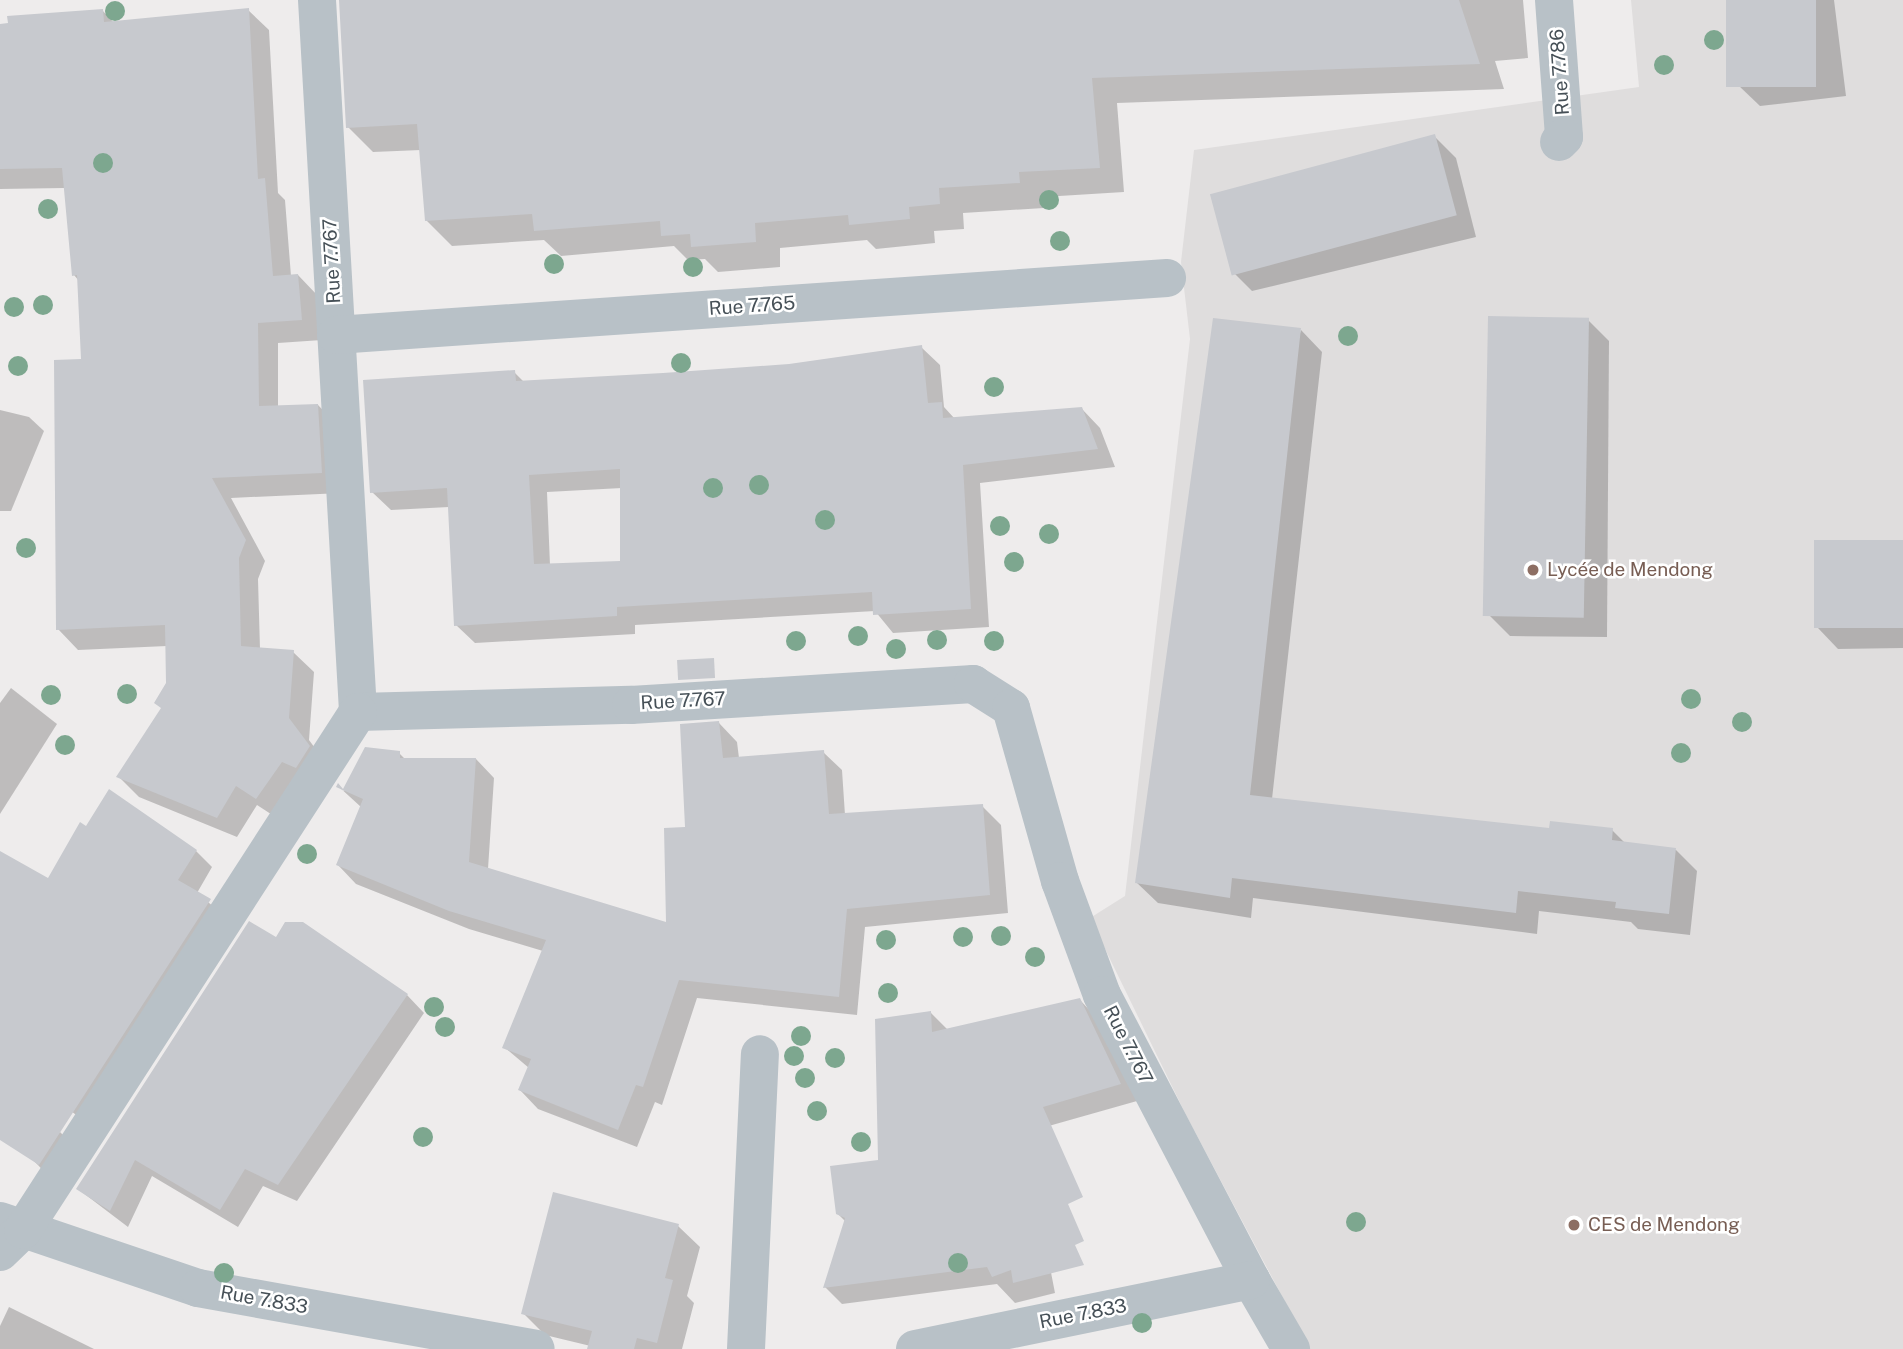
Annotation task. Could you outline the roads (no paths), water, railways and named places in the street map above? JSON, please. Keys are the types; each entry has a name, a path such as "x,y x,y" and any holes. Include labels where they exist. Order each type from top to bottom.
{"street":[{"name":"Rue 7.767","path":"317,0 358,712 631,705 973,684 1010,708 1060,881 1102,995 1251,1280 1292,1349"},
{"name":"Rue 7.786","path":"1555,0 1564,137 1559,142"},
{"name":"Rue 7.765","path":"336,335 1167,278"},
{"path":"8,1234 358,712"},
{"path":"746,1349 760,1054"},
{"name":"Rue 7.833","path":"8,1234 198,1288 536,1349"},
{"name":"Rue 7.833","path":"915,1349 1251,1280"}],"place":[{"name":"Lycée de Mendong","path":"1533,570"},
{"name":"CES de Mendong","path":"1574,1225"}]}
